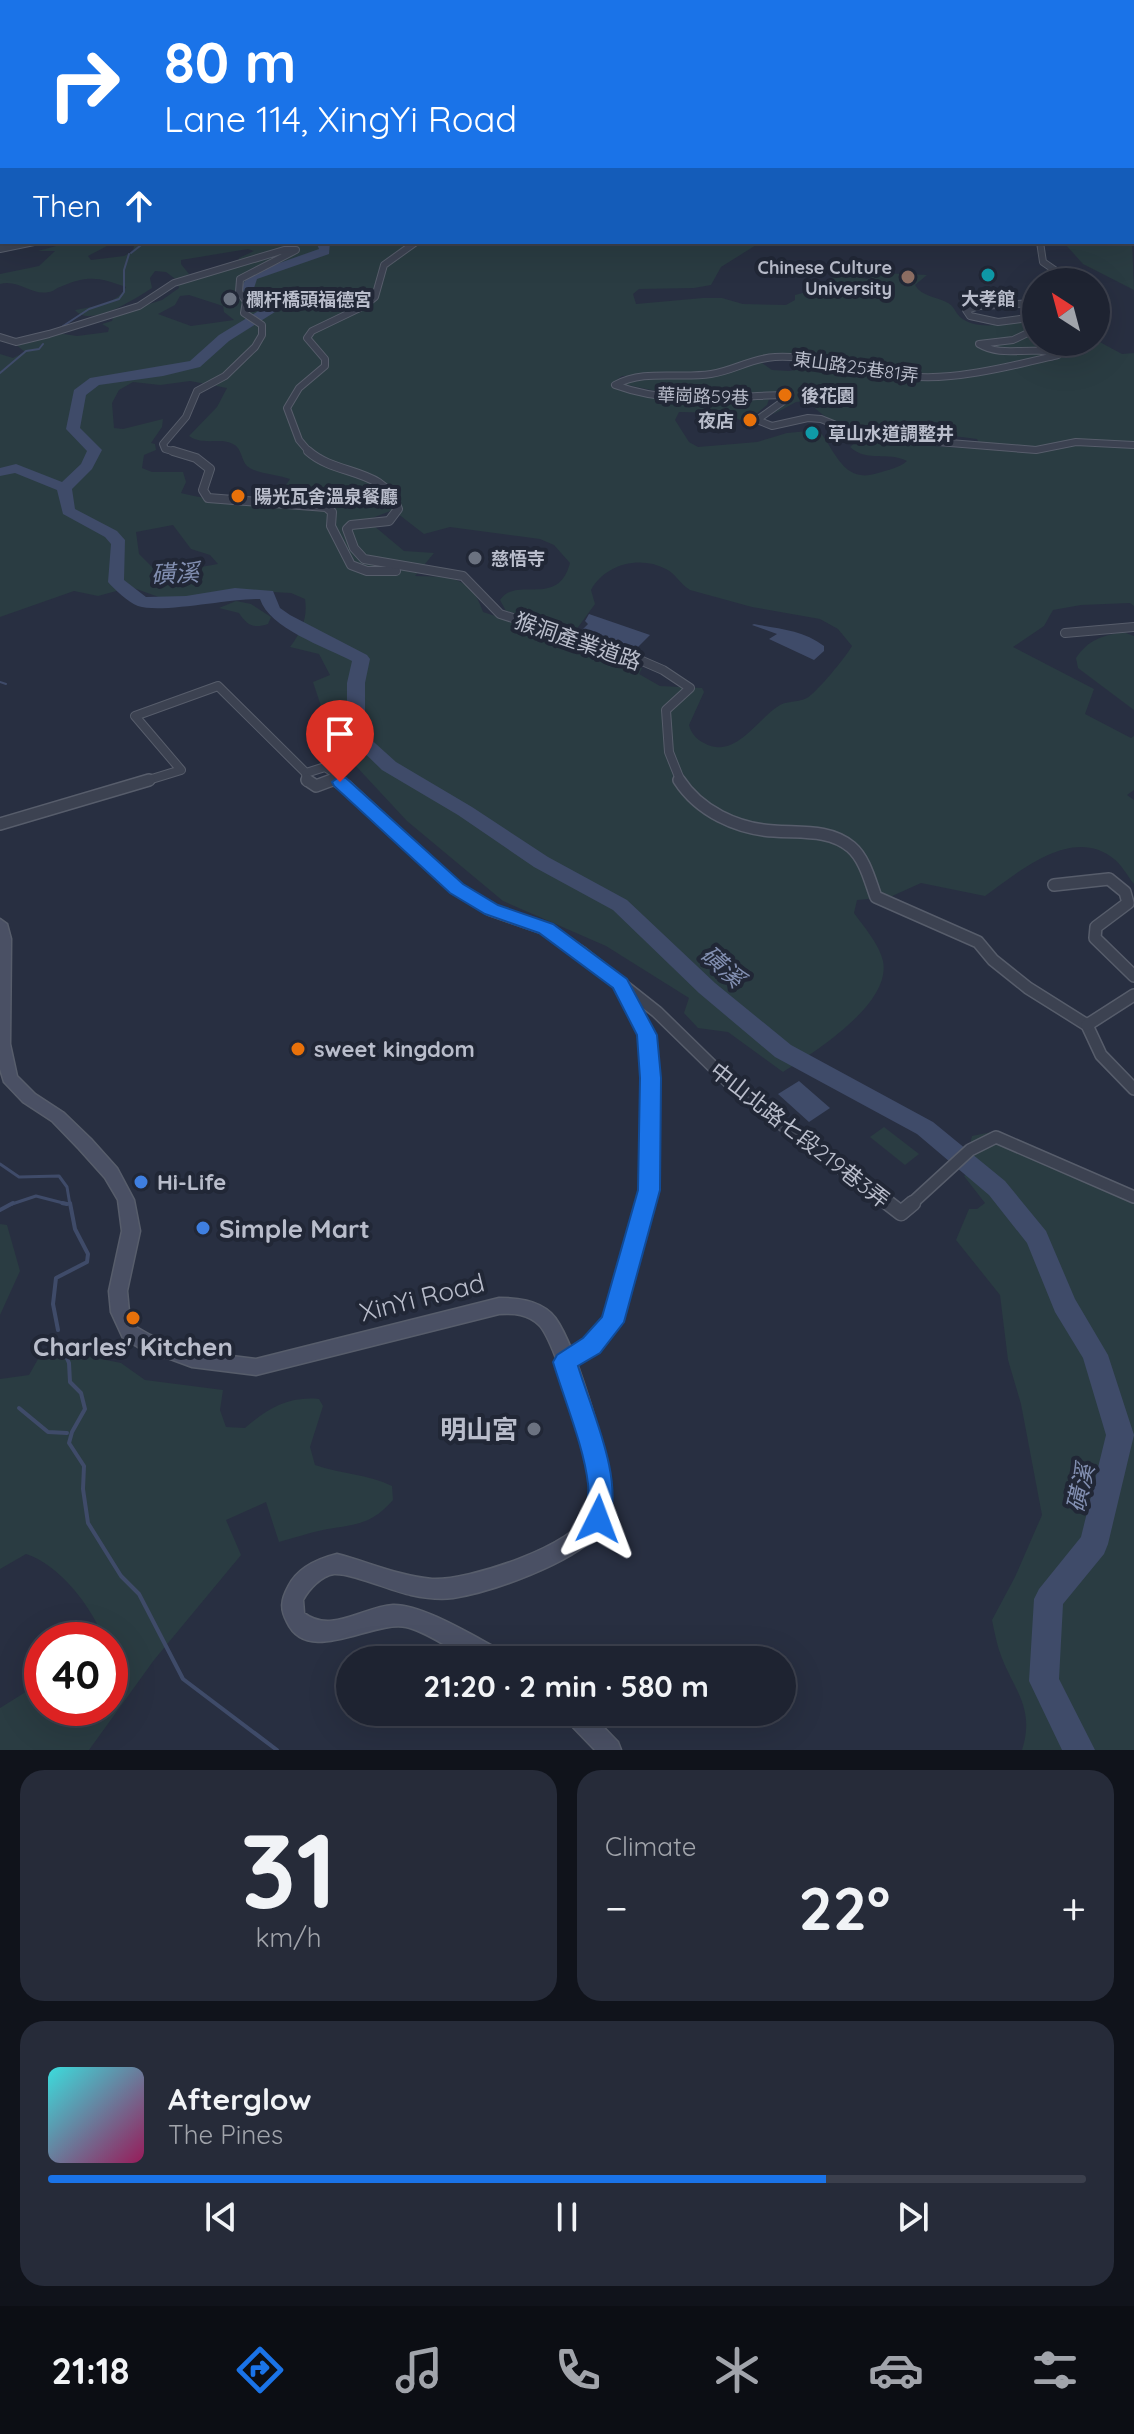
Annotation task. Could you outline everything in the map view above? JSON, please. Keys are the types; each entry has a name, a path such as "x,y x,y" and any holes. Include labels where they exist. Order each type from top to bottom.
{"street":[{"path":"0,249 24,244"},
{"name":"猴洞產業道路","path":"413,244 379,270 374,284 375,297 364,306 312,331 307,338 325,359 325,366 299,388 287,408 296,437 316,459 371,478 396,495 398,509 389,521 351,525 347,529 358,556 369,562 463,576 476,583 491,609 503,616 556,630 631,657 682,681 690,688 666,710 666,742 678,777 706,808 736,824 767,831 821,834 844,842 854,850 876,897 978,942 993,960 1028,988 1087,1025"},
{"path":"1040,244 1040,257 1050,268"},
{"path":"0,337 16,342 49,334 139,306 174,283 200,274 284,250 296,250 240,279 239,292 246,301 246,314 262,325 262,335 255,347 225,376 197,391 186,417 163,444 165,449 196,458 210,469 203,490 208,498 326,507 332,512 331,526 338,541 357,570 418,571"},
{"path":"1022,305 975,305 966,310 970,316 983,321 1022,318"},
{"name":"東山路25巷81弄","path":"1022,336 1013,340 979,344 996,352 1022,351"},
{"name":"東山路25巷81弄","path":"618,387 615,385 617,382 630,377 712,374 745,362 776,357 842,364 911,377 961,375 1053,356"},
{"name":"華崗路59巷","path":"618,387 677,398 737,399 780,395 785,400"},
{"name":"東山路25巷81弄","path":"785,400 757,420 759,423 772,426 808,418 821,419 863,436 1036,450 1076,442 1134,445"},
{"path":"1065,633 1134,627"},
{"path":"0,824 181,770 135,716 218,686 293,762 310,770 333,770 330,782 311,784 305,779 310,770"},
{"name":"中山北路七段219巷3弄","path":"330,782 346,786 457,889 491,910 546,929 621,984 657,1012 703,1061 740,1093 901,1213 936,1183 948,1167 981,1143 996,1137 1134,1197"},
{"path":"1054,885 1109,879 1125,892 1128,903 1096,927 1095,938 1134,976"},
{"name":"XinYi Road","path":"0,924 4,939 2,1044 10,1078 29,1098 58,1117 85,1144 111,1173 126,1200 131,1231 118,1291 120,1312 129,1332 192,1359 256,1367 499,1306 520,1305 549,1322 565,1362 601,1483 602,1504 598,1519 588,1532 534,1562 465,1585 437,1589 337,1564 322,1565 305,1576 294,1591 292,1608 299,1623 311,1631 328,1631 385,1616 405,1616 469,1646"},
{"path":"565,1362 591,1346 612,1322 649,1190 650,1078 647,1035 621,984"},
{"path":"1134,995 1087,1025 1101,1055 1134,1089"},
{"path":"587,1726 610,1750"}],"shaded area":[{"path":"54,244 107,246 88,256 91,260 124,256 133,251 134,246 130,244 758,244 721,267 711,285 639,289 633,294 636,304 722,298 743,304 786,305 795,300 795,295 822,288 837,273 867,279 880,273 927,275 915,285 918,289 950,304 968,322 997,325 1022,321 1022,335 1015,338 1022,337 1022,350 1000,351 982,344 1010,339 978,342 984,349 1002,353 1022,352 1022,356 1049,356 1010,367 1055,360 1061,356 1110,356 1110,348 1122,354 1134,353 1134,442 1077,439 1035,447 979,443 977,439 915,431 908,438 894,437 841,425 808,401 796,402 772,415 789,401 781,394 680,396 618,383 631,379 700,378 759,361 772,370 789,371 826,365 908,380 964,377 1001,368 910,376 822,358 759,356 714,372 622,376 611,384 677,401 769,399 767,405 745,423 728,413 679,412 675,420 689,442 698,447 757,442 787,433 819,430 843,465 857,474 878,473 907,461 864,455 850,447 857,441 1038,453 1080,444 1134,447 1134,606 1130,603 1081,605 1053,610 1044,626 1013,647 1094,689 1085,714 1131,738 1134,736 1134,790 1127,795 1134,800 1134,884 1114,859 1098,850 1081,847 1047,855 985,896 921,883 890,897 857,900 854,913 881,955 883,977 875,994 848,1026 783,1072 728,1032 698,1028 684,1013 689,998 606,946 503,901 407,821 341,750 326,749 327,724 313,682 330,675 319,654 290,647 303,624 305,599 291,593 253,591 164,599 131,587 98,596 74,591 0,617 0,354 13,358 25,352 15,344 57,333 77,336 108,332 109,328 102,324 112,321 113,318 108,317 162,300 179,288 178,283 239,266 239,258 254,251 248,249 181,260 189,274 178,281 166,272 155,271 150,278 152,288 113,310 91,316 75,310 111,301 126,287 87,279 43,293 13,284 0,284 0,274 39,266 55,251 38,251 56,246","holes":["189,295 223,306 224,312 234,320 191,326 158,314 175,305 180,296","190,381 227,388 217,407 189,436 233,444 250,468 290,479 270,495 224,500 181,493 186,482 183,472 152,472 142,468 144,455 156,450 155,444 151,443 162,427 163,419 123,429 114,428 112,403 119,390 133,382 160,385","393,510 424,534 450,527 540,539 554,545 570,563 564,577 556,585 516,590 500,600 506,611 576,630 595,604 591,590 597,581 624,564 645,563 669,571 690,590 752,607 820,619 838,629 852,646 831,674 807,698 781,705 735,743 715,747 699,740 689,725 704,692 702,688 660,686 639,674 642,668 618,656 483,612 472,591 457,580 415,576 434,553 404,551 367,520","173,525 191,549 210,555 218,564 159,574 139,554 136,532"]},
{"path":"1065,244 1132,244 1134,290 1110,278 1110,268 1091,268 1083,264"},
{"path":"236,601 251,604 271,617 268,624 251,625 239,613 219,608"},
{"path":"1123,632 1134,636 1134,710 1078,668 1076,658 1096,639"},
{"path":"884,1127 919,1154 905,1165 870,1137"},
{"path":"992,1132 1134,1198 1134,1750 1022,1750 1026,1735 1024,1709 995,1635 992,1620 1042,1515 1021,1404 1008,1360 1000,1295 956,1240 969,1209 977,1209 985,1203 964,1176 977,1166 969,1149 972,1136"},
{"path":"0,1224 7,1225 20,1271 0,1315"},
{"path":"61,1351 121,1363 145,1380 223,1390 220,1410 226,1427 245,1428 279,1405 319,1399 323,1406 310,1447 315,1465 392,1486 393,1500 377,1515 361,1522 279,1542 266,1502 226,1520 241,1555 128,1696 128,1622 96,1622 62,1577 51,1567 26,1554 0,1569 0,1379 29,1375 42,1352"},
{"path":"24,1693 24,1726 106,1726 89,1750 0,1750 0,1708"}],"water":[{"path":"589,614 650,635 634,651 582,630 588,624 585,621"},
{"path":"754,624 808,637 824,646 824,651 814,660 769,639 777,634"},
{"path":"799,1081 830,1108 809,1122 778,1094"}],"waterway":[{"path":"131,253 142,244"},
{"path":"64,488 87,466 95,450 73,429 79,393 95,381 163,372 195,364 224,338 274,307 247,289 252,277 325,251 325,244"},
{"path":"60,328 89,309 119,299 124,292 124,270 129,254"},
{"path":"0,373 26,351 39,349 43,344"},
{"name":"磺溪","path":"0,472 16,468 64,488"},
{"name":"磺溪","path":"64,488 68,511 111,534 119,543 116,582 142,602 186,601 235,593 267,594 272,610 284,619 361,659 356,683 356,736 389,766 465,811 541,862 620,905 707,988 783,1051 925,1128 997,1188 1037,1238 1064,1304 1095,1355 1120,1435 1094,1544 1049,1599 1044,1681 1079,1750"},
{"path":"0,682 6,684"},
{"path":"0,1164 19,1177 59,1176 67,1187 70,1205"},
{"path":"10,1205 36,1196 67,1204 62,1203"},
{"path":"58,1330 53,1304 56,1278 87,1262 88,1254 75,1229 70,1203"},
{"path":"0,1210 10,1205"},
{"path":"62,1347 69,1363 70,1382 81,1393 85,1409 69,1443 84,1466 83,1489 88,1523 121,1576 139,1594 183,1679 277,1750"},
{"path":"19,1408 48,1432 67,1433"}],"place":[{"name":"大孝館","path":"988,275"},
{"name":"Chinese Culture University","path":"908,277"},
{"name":"欄杆橋頭福德宮","path":"230,299"},
{"name":"後花園","path":"785,395"},
{"name":"夜店","path":"750,420"},
{"name":"草山水道調整井","path":"812,433"},
{"name":"陽光瓦舍溫泉餐廳","path":"238,496"},
{"name":"慈悟寺","path":"475,558"},
{"name":"sweet kingdom","path":"298,1049"},
{"name":"Hi-Life","path":"141,1182"},
{"name":"Simple Mart","path":"203,1228"},
{"name":"Charles' Kitchen","path":"133,1318"},
{"name":"明山宮","path":"534,1429"}],"route":[{"path":"340,782 457,889 491,910 546,929 621,984 647,1035 650,1078 649,1190 612,1322 591,1346 565,1362 601,1483 602,1504 598,1519"}]}
